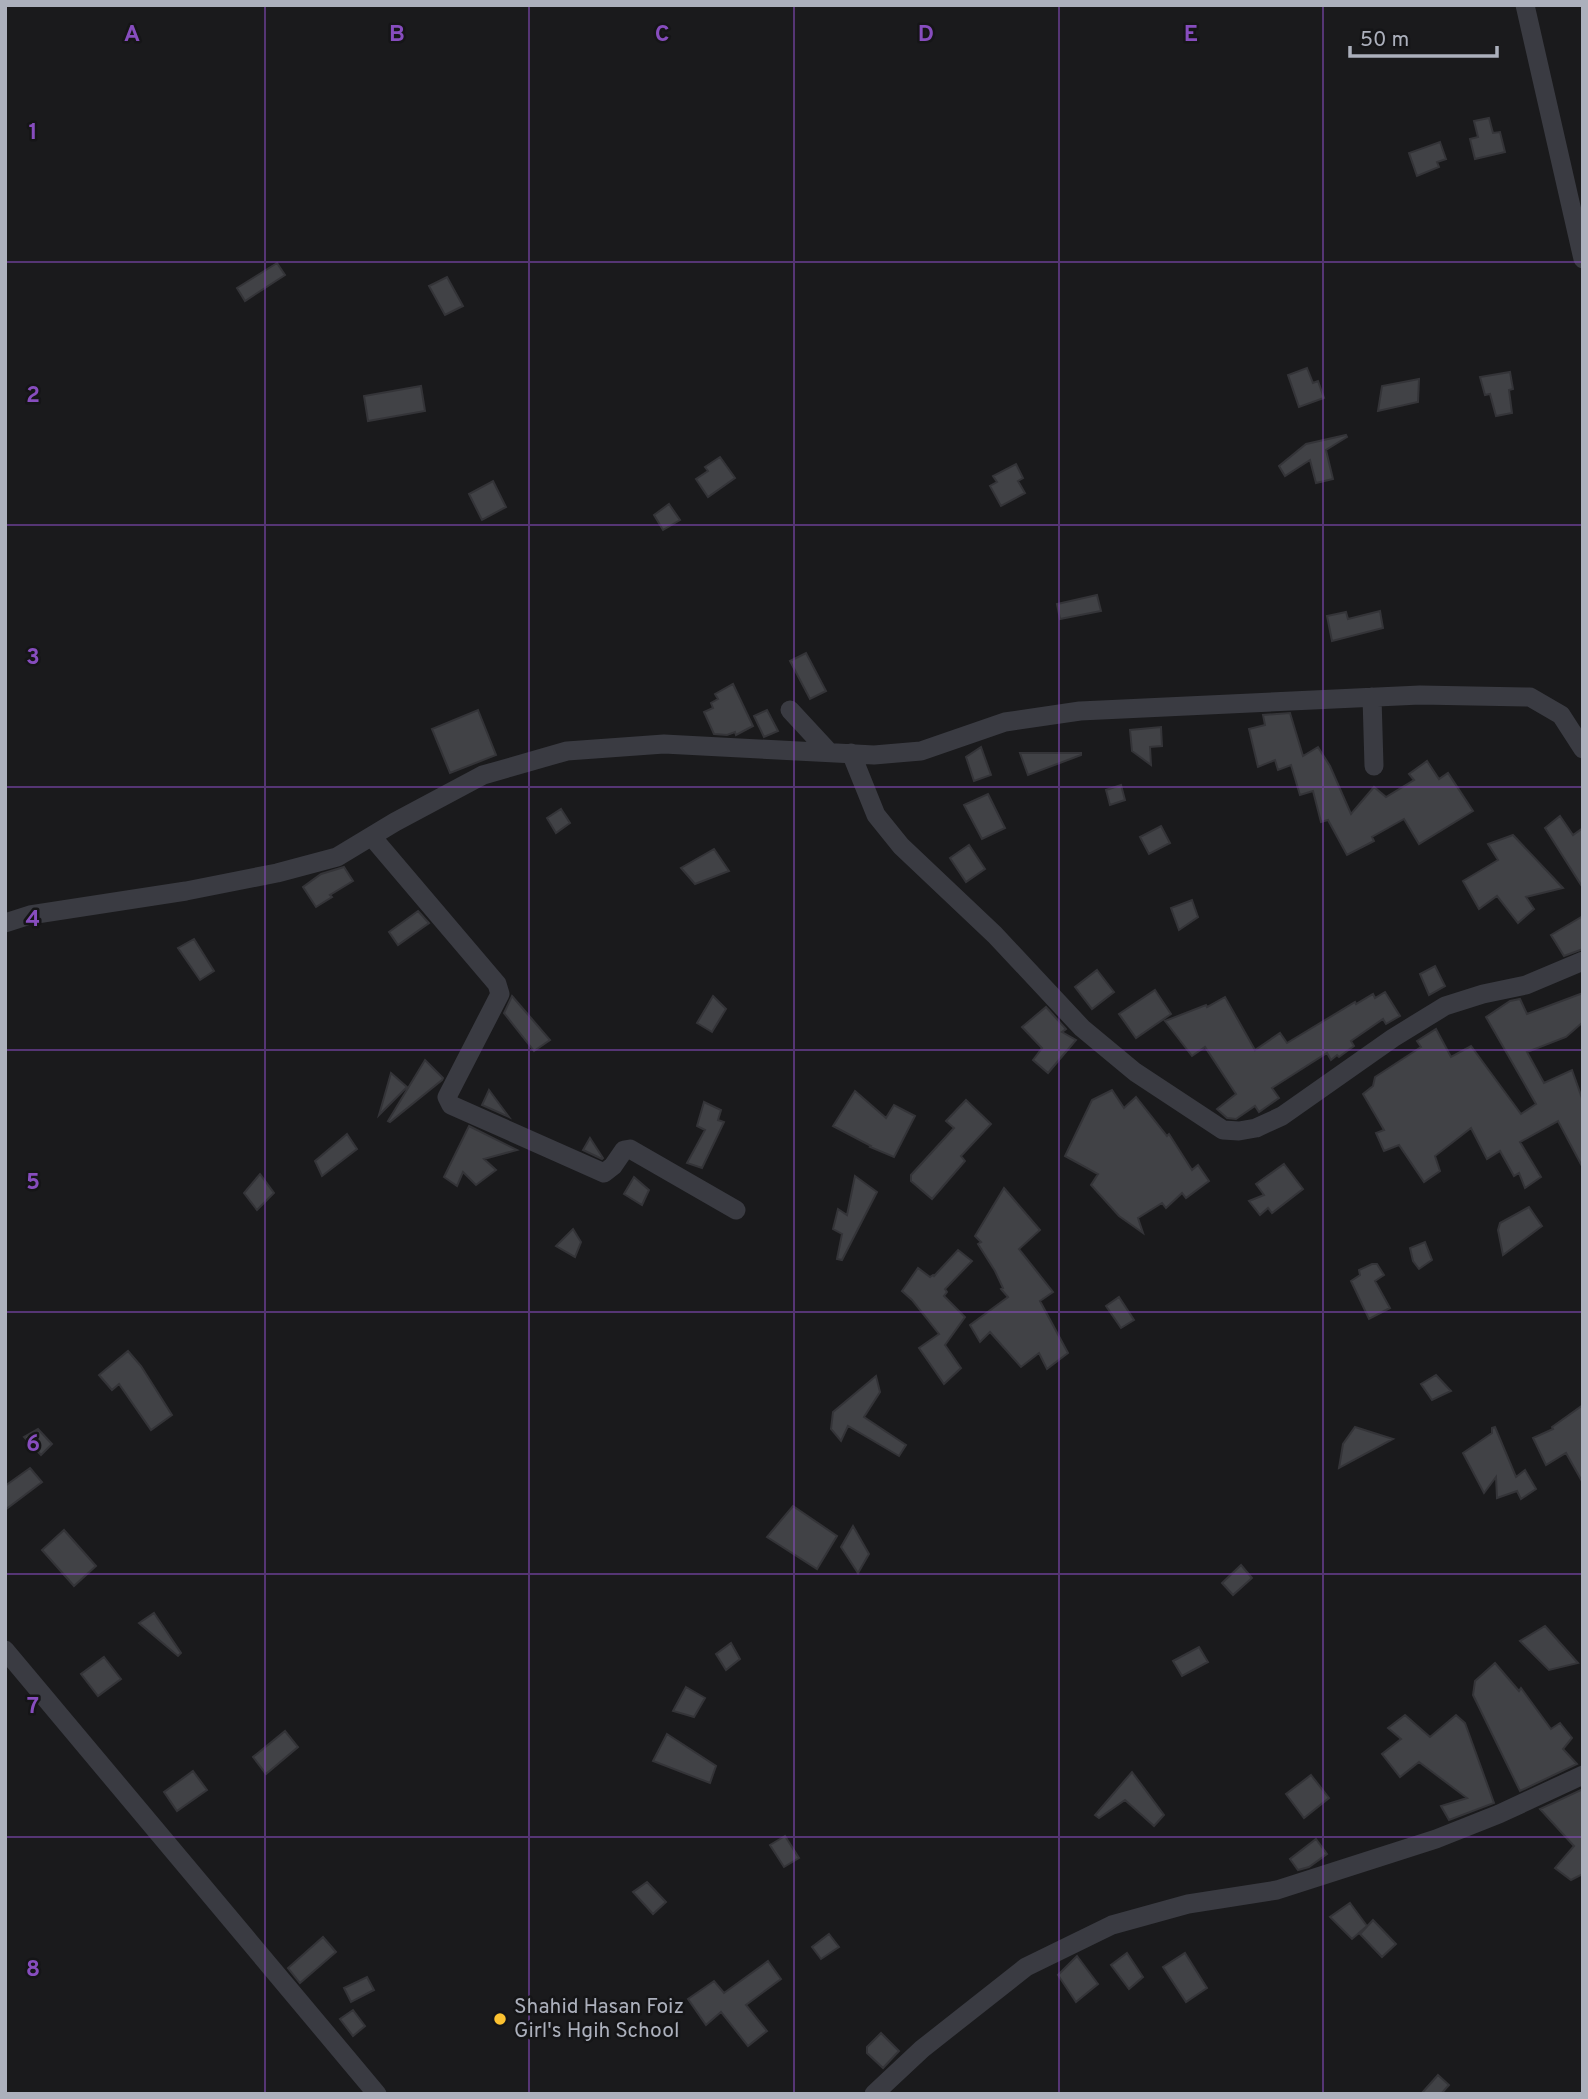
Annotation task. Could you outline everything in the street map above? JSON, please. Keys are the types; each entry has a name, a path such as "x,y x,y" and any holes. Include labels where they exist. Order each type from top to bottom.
{"street":[{"path":"1525,5 1583,259"},
{"path":"5,923 30,915 186,891 277,873 337,857 395,822 483,775 567,751 664,744 874,755 921,751 1005,722 1080,711 1420,695 1530,697 1561,715 1583,749"},
{"path":"1371,697 1374,766"},
{"path":"790,710 828,751"},
{"path":"851,753 876,815 901,846 995,935 1082,1028 1135,1072 1223,1129 1239,1131 1256,1128 1282,1116 1393,1038 1445,1006 1526,985 1583,961"},
{"path":"373,837 497,984 500,994 447,1097 451,1105 604,1173 613,1166 624,1150 630,1149 736,1210"},
{"path":"5,1650 377,2094"},
{"path":"874,2094 922,2049 1026,1967 1111,1924 1188,1904 1277,1890 1436,1839 1499,1814 1583,1775"}],"building":[{"path":"1489,118 1493,133 1500,132 1505,152 1475,159 1470,139 1478,137 1474,121"},
{"path":"1440,142 1446,159 1437,162 1439,167 1417,176 1409,153"},
{"path":"277,263 285,275 245,301 237,288"},
{"path":"447,277 463,306 445,315 429,286"},
{"path":"1307,368 1313,383 1318,381 1324,398 1299,407 1288,375"},
{"path":"1510,372 1513,389 1509,390 1512,413 1496,416 1490,394 1485,395 1480,377"},
{"path":"1419,379 1418,402 1378,411 1382,386"},
{"path":"421,386 425,411 368,421 364,396"},
{"path":"1346,435 1347,437 1326,450 1333,479 1316,483 1310,460 1285,476 1279,466 1306,444"},
{"path":"720,457 735,478 708,497 696,479 708,471 705,467"},
{"path":"1016,464 1023,478 1018,481 1025,493 1001,506 990,486 997,482 993,476"},
{"path":"493,481 506,507 482,520 469,494"},
{"path":"669,504 680,520 663,530 654,515"},
{"path":"1097,595 1101,611 1060,619 1057,604"},
{"path":"1380,611 1383,628 1332,641 1327,616 1346,612 1348,619"},
{"path":"806,653 826,691 810,699 790,661"},
{"path":"733,684 753,726 736,735 735,732 727,735 714,734 704,712 713,708 711,703 718,699 715,694"},
{"path":"478,710 496,755 450,773 432,729"},
{"path":"767,710 778,731 764,737 754,716"},
{"path":"1290,713 1303,756 1318,747 1330,766 1351,814 1374,787 1386,797 1414,780 1409,774 1427,761 1439,779 1448,773 1473,811 1419,844 1404,819 1372,837 1374,841 1347,855 1328,820 1321,822 1313,791 1300,795 1291,765 1278,770 1275,760 1258,767 1249,729 1265,725 1263,715"},
{"path":"1161,727 1162,746 1150,747 1151,765 1132,751 1130,730"},
{"path":"981,747 991,775 974,781 966,757"},
{"path":"1020,753 1081,753 1081,755 1028,775"},
{"path":"1121,785 1125,800 1110,805 1106,790"},
{"path":"988,794 1005,828 982,839 964,805"},
{"path":"561,809 570,823 556,833 547,818"},
{"path":"1560,816 1573,835 1583,828 1583,888 1545,828"},
{"path":"1161,826 1170,843 1149,854 1140,837"},
{"path":"1513,835 1563,888 1526,897 1534,909 1518,923 1497,896 1479,909 1463,881 1498,860 1488,844"},
{"path":"969,845 985,869 966,882 950,858"},
{"path":"714,849 729,871 695,884 681,868"},
{"path":"344,867 353,881 316,907 303,887 321,874"},
{"path":"1192,900 1198,917 1179,930 1171,908"},
{"path":"418,911 429,923 398,945 389,932"},
{"path":"1583,916 1583,949 1564,956 1551,935"},
{"path":"194,939 214,971 200,980 178,948"},
{"path":"1435,966 1445,986 1429,995 1420,974"},
{"path":"1097,970 1114,992 1092,1009 1075,987"},
{"path":"1155,990 1171,1014 1136,1038 1119,1014"},
{"path":"1385,992 1400,1016 1386,1024 1383,1019 1351,1041 1354,1046 1339,1057 1337,1055 1331,1060 1327,1053 1272,1088 1279,1098 1259,1112 1255,1106 1236,1119 1227,1118 1217,1109 1236,1094 1205,1047 1192,1056 1165,1021 1206,1005 1207,1007 1225,997 1255,1050 1280,1033 1287,1043 1355,1002 1356,1004 1373,994 1375,998"},
{"path":"1583,993 1583,1022 1566,1037 1527,1052 1544,1083 1572,1070 1583,1101 1583,1168 1558,1121 1520,1142 1541,1177 1525,1188 1519,1173 1514,1176 1500,1151 1487,1159 1471,1128 1435,1156 1440,1171 1424,1182 1399,1145 1384,1151 1376,1133 1384,1130 1363,1094 1373,1086 1375,1077 1421,1047 1417,1041 1436,1029 1451,1057 1471,1046 1521,1114 1536,1104 1486,1017 1510,1001 1520,999 1527,1014"},
{"path":"512,996 550,1040 534,1051 504,1013"},
{"path":"713,996 726,1009 712,1032 697,1023"},
{"path":"1046,1007 1066,1029 1062,1032 1076,1040 1048,1073 1033,1060 1042,1048 1022,1027"},
{"path":"425,1060 442,1080 388,1121"},
{"path":"391,1073 407,1087 379,1115"},
{"path":"489,1090 509,1117 482,1105"},
{"path":"1112,1090 1124,1108 1136,1097 1167,1136 1169,1134 1192,1170 1198,1165 1209,1181 1186,1198 1182,1193 1166,1208 1162,1203 1138,1218 1143,1233 1119,1216 1091,1185 1098,1174 1065,1156 1092,1100"},
{"path":"855,1091 886,1118 894,1105 915,1116 894,1157 833,1126"},
{"path":"966,1100 991,1124 961,1156 965,1161 932,1199 911,1181 911,1175 954,1128 946,1121"},
{"path":"704,1102 721,1110 718,1120 724,1122 702,1168 687,1163 705,1130 697,1126"},
{"path":"469,1126 517,1150 484,1159 496,1170 476,1185 463,1172 457,1186 444,1177"},
{"path":"347,1134 357,1149 322,1176 315,1161"},
{"path":"590,1138 603,1158 602,1159 583,1150"},
{"path":"1284,1164 1303,1189 1272,1213 1268,1208 1260,1215 1249,1201 1264,1195 1256,1184"},
{"path":"260,1174 274,1193 257,1210 244,1193"},
{"path":"855,1176 877,1192 842,1260 837,1259 842,1234 833,1229 838,1209 847,1215"},
{"path":"634,1177 649,1190 642,1205 624,1194"},
{"path":"1004,1188 1040,1230 1019,1249 1053,1292 1040,1301 1068,1353 1047,1369 1039,1353 1021,1367 990,1332 980,1342 970,1325 1008,1297 1001,1289 1003,1288 995,1271 978,1244 981,1242 975,1236"},
{"path":"1529,1207 1542,1226 1503,1255 1498,1230 1500,1223"},
{"path":"573,1229 581,1242 575,1257 556,1246"},
{"path":"1425,1242 1432,1260 1419,1269 1413,1261 1410,1248"},
{"path":"958,1250 972,1261 945,1289 947,1292 944,1296 965,1317 945,1345 961,1368 944,1384 919,1348 939,1334 902,1291 918,1268 930,1277 934,1276"},
{"path":"1377,1264 1384,1275 1375,1281 1390,1308 1369,1319 1351,1281 1360,1275 1359,1270"},
{"path":"1119,1297 1134,1320 1121,1328 1106,1306"},
{"path":"128,1351 141,1366 172,1415 151,1430 119,1384 112,1390 99,1375"},
{"path":"1436,1375 1451,1391 1432,1400 1421,1384"},
{"path":"876,1376 880,1392 864,1417 906,1445 899,1456 848,1426 841,1441 831,1429 833,1412"},
{"path":"1583,1405 1583,1483 1566,1453 1546,1465 1533,1438 1553,1429 1552,1427"},
{"path":"1355,1427 1393,1439 1339,1468 1343,1444"},
{"path":"1495,1427 1516,1477 1525,1470 1536,1489 1521,1499 1517,1491 1497,1498 1496,1477 1484,1493 1463,1453 1492,1433 1492,1428"},
{"path":"38,1429 52,1444 41,1455 24,1437"},
{"path":"30,1468 42,1482 5,1510 5,1486"},
{"path":"793,1506 837,1536 817,1569 767,1537"},
{"path":"853,1526 869,1554 858,1573 841,1547"},
{"path":"64,1530 96,1566 74,1586 42,1550"},
{"path":"1241,1565 1252,1578 1233,1595 1222,1583"},
{"path":"154,1613 181,1653 178,1656 139,1623"},
{"path":"1545,1626 1578,1663 1549,1670 1520,1641"},
{"path":"731,1643 740,1659 726,1670 716,1654"},
{"path":"1199,1647 1208,1662 1182,1676 1173,1661"},
{"path":"104,1657 121,1679 98,1696 81,1674"},
{"path":"1495,1663 1519,1691 1521,1688 1551,1729 1560,1723 1572,1738 1563,1749 1577,1764 1520,1791 1473,1695 1475,1681"},
{"path":"686,1687 705,1698 694,1717 673,1711"},
{"path":"1405,1715 1430,1737 1456,1715 1465,1723 1494,1803 1449,1820 1441,1806 1467,1798 1419,1762 1400,1777 1382,1754 1401,1739 1388,1728"},
{"path":"285,1731 298,1747 266,1774 253,1757"},
{"path":"667,1734 716,1766 710,1783 653,1761"},
{"path":"193,1771 207,1790 177,1811 164,1792"},
{"path":"1132,1772 1164,1815 1154,1826 1125,1800 1099,1818 1095,1815"},
{"path":"1311,1775 1329,1798 1304,1818 1286,1794"},
{"path":"1583,1789 1583,1874 1571,1880 1555,1868 1574,1846 1540,1809"},
{"path":"785,1836 799,1858 784,1867 770,1845"},
{"path":"1316,1839 1327,1854 1309,1867 1298,1870 1290,1859"},
{"path":"647,1882 666,1902 653,1914 633,1892"},
{"path":"1350,1903 1367,1926 1352,1939 1330,1917"},
{"path":"1373,1920 1396,1944 1382,1957 1360,1934"},
{"path":"829,1934 839,1947 821,1959 812,1947"},
{"path":"323,1937 336,1952 300,1983 288,1968"},
{"path":"1127,1953 1143,1977 1129,1989 1111,1965"},
{"path":"1185,1953 1207,1988 1186,2002 1163,1967"},
{"path":"1077,1956 1098,1984 1076,2002 1058,1975"},
{"path":"768,1961 781,1979 746,2005 767,2031 748,2046 721,2012 706,2025 688,1999 714,1981 724,1993"},
{"path":"367,1977 374,1990 351,2002 344,1988"},
{"path":"353,2010 365,2026 353,2036 340,2019"},
{"path":"881,2033 899,2051 883,2068 867,2053 867,2047"},
{"path":"1438,2075 1449,2085 1441,2094 1421,2094"}],"place":[{"name":"Shahid Hasan Foiz Girl's Hgih School","path":"500,2019"}]}
